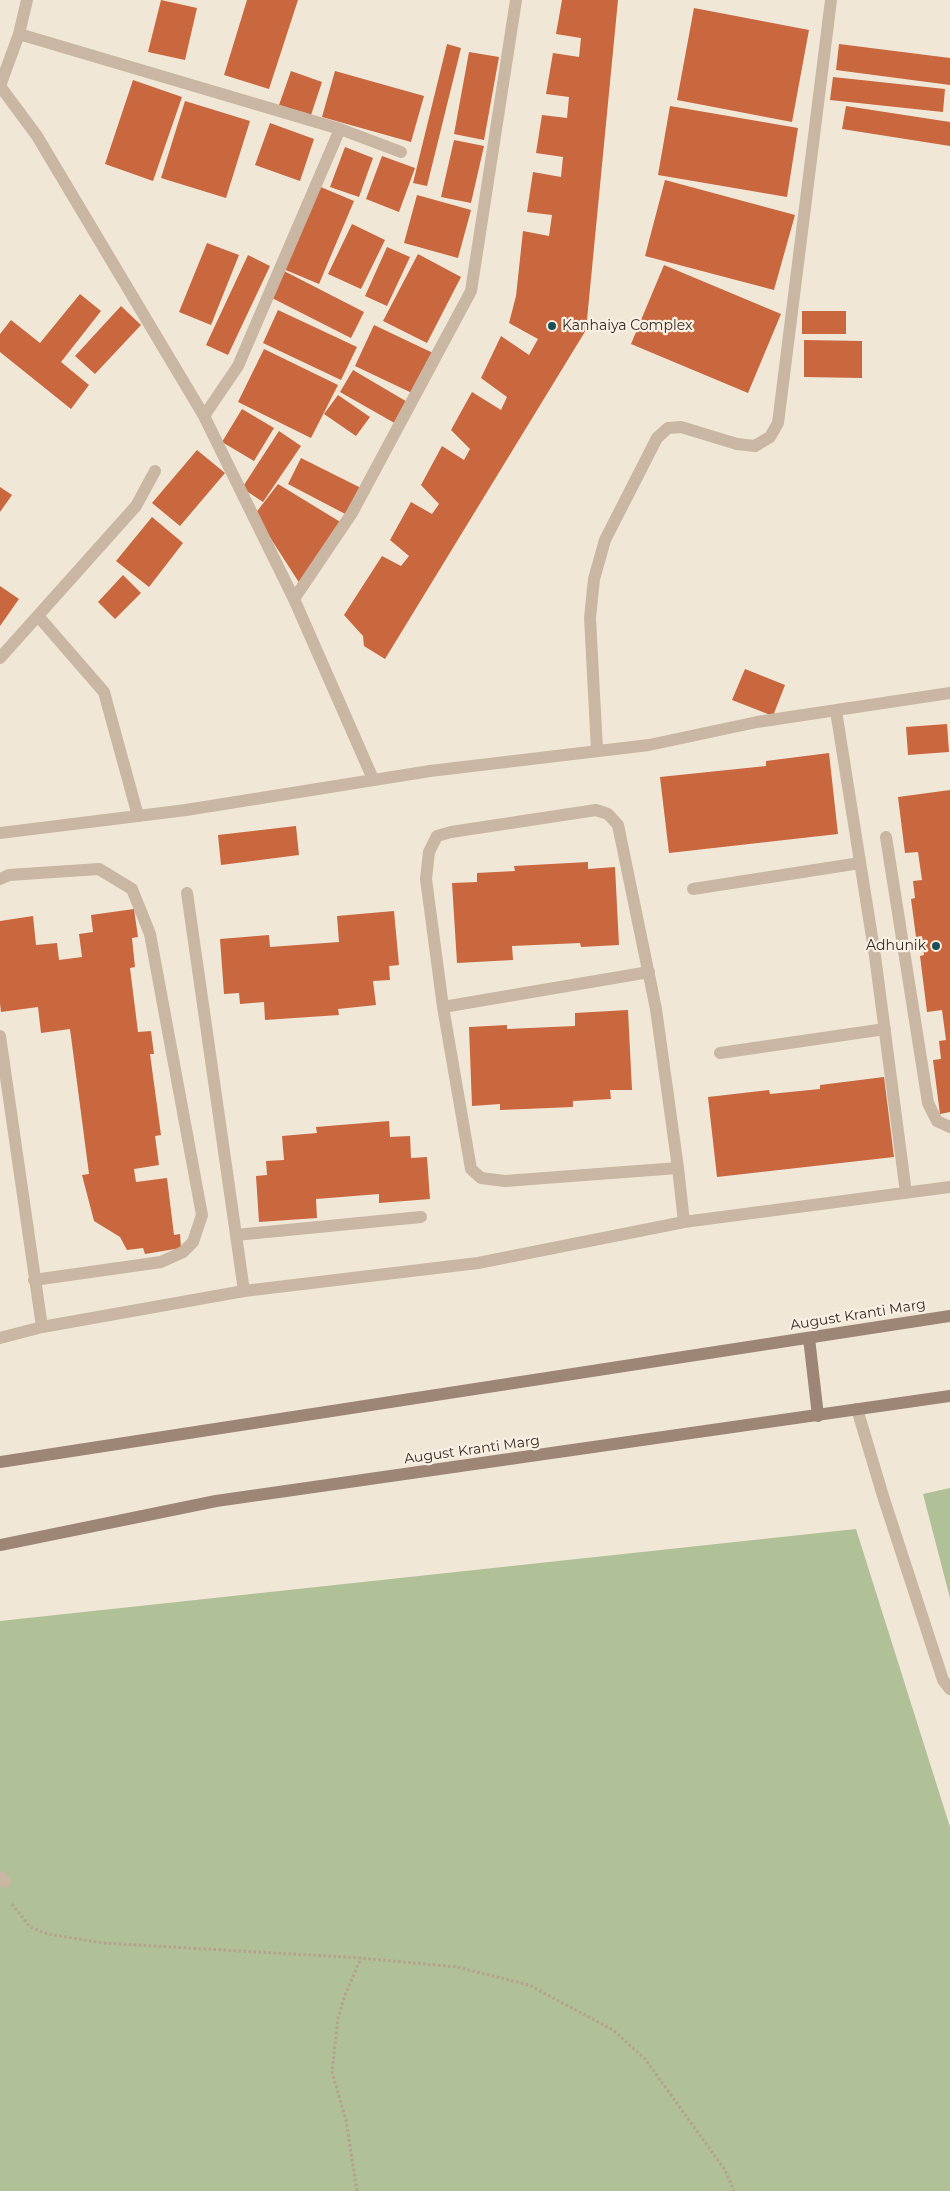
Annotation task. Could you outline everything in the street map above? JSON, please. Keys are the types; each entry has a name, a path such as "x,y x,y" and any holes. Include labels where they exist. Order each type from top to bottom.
{"main road":[{"name":"August Kranti Marg","path":"0,1462 950,1316"},
{"path":"809,1338 818,1416"},
{"name":"August Kranti Marg","path":"0,1545 216,1501 950,1396"}],"street":[{"path":"27,0 19,34 0,86 37,136 204,416 294,600 373,778"},
{"path":"294,600 352,513 471,291 516,0"},
{"path":"597,750 590,618 594,579 605,540 657,438 668,428 681,427 737,444 755,446 770,437 778,423 831,0"},
{"path":"19,34 340,129 402,152"},
{"path":"204,416 238,366 340,129"},
{"path":"0,658 136,506 155,471"},
{"path":"38,616 104,692 138,816"},
{"path":"0,832 186,810 373,778 649,745 756,722 950,693"},
{"path":"836,711 885,1029 906,1193"},
{"path":"678,1168 505,1181 481,1178 471,1169 443,1007 426,879 429,852 437,836 451,832 596,810 608,814 618,825 656,1009 678,1168 684,1222"},
{"path":"886,837 928,1103 937,1121 950,1127"},
{"path":"693,888 860,863"},
{"path":"0,879 9,875 99,869 132,890 150,934 202,1215 193,1242 184,1252 161,1262 34,1280"},
{"path":"187,893 244,1291"},
{"path":"443,1007 649,972"},
{"path":"720,1054 885,1029"},
{"path":"0,1036 42,1327"},
{"path":"0,1338 42,1327 244,1291 478,1263 684,1222 950,1187"},
{"path":"236,1236 421,1217"},
{"path":"857,1409 883,1496 943,1680 950,1689"}],"path":[{"path":"3,1879 12,1907 30,1926 48,1934 103,1943 361,1958 457,1967 529,1985 613,2030 645,2059 725,2170 734,2191"},
{"path":"357,2191 346,2120 332,2072 338,2018 345,1995 361,1958"}],"green space":[{"path":"950,1488 950,1598 923,1494"},
{"path":"856,1529 950,1827 950,2191 0,2191 0,1621"}],"building":[{"path":"161,0 197,8 185,60 148,52"},
{"path":"247,0 298,0 269,89 224,75"},
{"name":"Kanhaiya Complex","path":"562,0 618,0 586,330 385,659 364,646 363,636 344,615 382,556 401,566 409,556 390,540 411,502 432,514 439,504 421,485 442,446 464,460 470,449 451,430 472,392 501,410 507,397 481,378 501,336 529,355 538,339 509,323 516,296 523,231 549,236 552,215 527,212 533,172 561,177 563,157 536,153 542,115 567,118 569,97 546,94 553,53 579,57 581,38 556,34"},
{"path":"694,8 809,30 792,122 677,100"},
{"path":"447,44 461,48 427,186 413,183"},
{"path":"839,44 950,58 950,85 836,70"},
{"path":"469,52 499,57 484,140 454,134"},
{"path":"291,71 322,82 311,115 279,105"},
{"path":"335,71 424,96 411,142 322,117"},
{"path":"833,77 945,89 943,112 830,100"},
{"path":"133,80 182,97 153,181 105,164"},
{"path":"185,101 250,121 226,198 161,178"},
{"path":"670,106 798,128 787,197 658,175"},
{"path":"846,106 950,122 950,146 842,129"},
{"path":"270,123 314,139 300,181 255,165"},
{"path":"454,140 484,146 471,203 441,197"},
{"path":"345,147 373,158 359,197 330,187"},
{"path":"382,156 415,168 399,212 366,199"},
{"path":"665,180 795,215 774,290 645,256"},
{"path":"316,185 354,201 319,284 281,268"},
{"path":"417,195 471,210 458,258 404,243"},
{"path":"352,224 385,240 361,289 328,274"},
{"path":"207,243 239,255 211,325 179,312"},
{"path":"387,247 410,257 387,306 365,296"},
{"path":"418,254 461,277 427,343 383,321"},
{"path":"248,255 270,266 228,355 206,345"},
{"path":"664,265 781,314 748,393 631,344"},
{"path":"284,271 364,312 351,338 270,297"},
{"path":"80,294 101,311 61,362 89,385 71,409 0,352 0,334 11,320 40,343"},
{"path":"121,306 141,325 95,374 75,356"},
{"path":"278,310 357,347 341,380 263,343"},
{"path":"802,311 846,311 846,334 802,334"},
{"path":"374,325 433,353 414,394 355,366"},
{"path":"804,340 862,341 862,378 804,377"},
{"path":"264,349 338,385 311,438 238,402"},
{"path":"353,370 409,403 398,425 340,392"},
{"path":"338,395 370,417 356,436 324,414"},
{"path":"242,409 274,428 254,461 222,442"},
{"path":"279,431 301,446 263,502 242,488"},
{"path":"197,450 225,473 180,526 152,503"},
{"path":"301,458 363,489 349,516 288,484"},
{"path":"278,484 342,523 300,584 255,514"},
{"path":"0,487 12,495 0,512"},
{"path":"152,517 183,543 149,587 116,561"},
{"path":"123,575 141,593 115,619 98,602"},
{"path":"0,586 19,599 0,626"},
{"path":"745,669 785,685 773,716 732,700"},
{"path":"947,724 949,752 908,755 906,727"},
{"path":"829,753 838,834 669,853 660,777 766,766 766,761"},
{"name":"Adhunik","path":"950,790 950,1112 940,1114 933,1060 941,1059 939,1041 946,1040 942,1010 927,1012 920,956 924,955 922,936 916,937 911,899 915,898 913,881 922,880 918,852 905,853 898,797"},
{"path":"296,826 299,855 221,865 218,835"},
{"path":"588,862 588,869 615,867 619,945 581,947 580,943 512,946 513,960 457,963 452,883 477,882 477,873 515,871 514,866"},
{"path":"134,909 138,937 132,938 135,967 130,968 138,1032 151,1031 154,1054 150,1054 161,1135 155,1136 159,1165 134,1169 136,1182 167,1178 174,1235 180,1234 181,1248 145,1254 143,1248 127,1250 120,1237 94,1221 82,1175 89,1174 70,1029 41,1033 38,1007 1,1012 0,1003 0,921 33,916 36,945 57,943 59,960 82,957 79,934 93,932 91,915"},
{"path":"394,911 399,965 389,966 390,980 373,981 376,1005 338,1009 339,1015 265,1020 264,1002 240,1004 239,993 224,994 220,939 269,935 270,947 339,942 337,916"},
{"path":"628,1010 632,1090 610,1090 611,1099 573,1101 573,1107 500,1110 500,1104 472,1106 469,1027 507,1025 507,1029 575,1026 575,1013"},
{"path":"884,1077 894,1157 717,1177 708,1097 769,1090 770,1094 820,1089 820,1085"},
{"path":"389,1121 390,1137 410,1136 411,1158 427,1157 430,1199 379,1203 379,1194 316,1199 317,1218 259,1222 256,1176 267,1175 266,1161 284,1160 282,1136 317,1133 316,1127"}],"place":[{"name":"Kanhaiya Complex","path":"552,326"},
{"name":"Adhunik","path":"936,946"}]}
